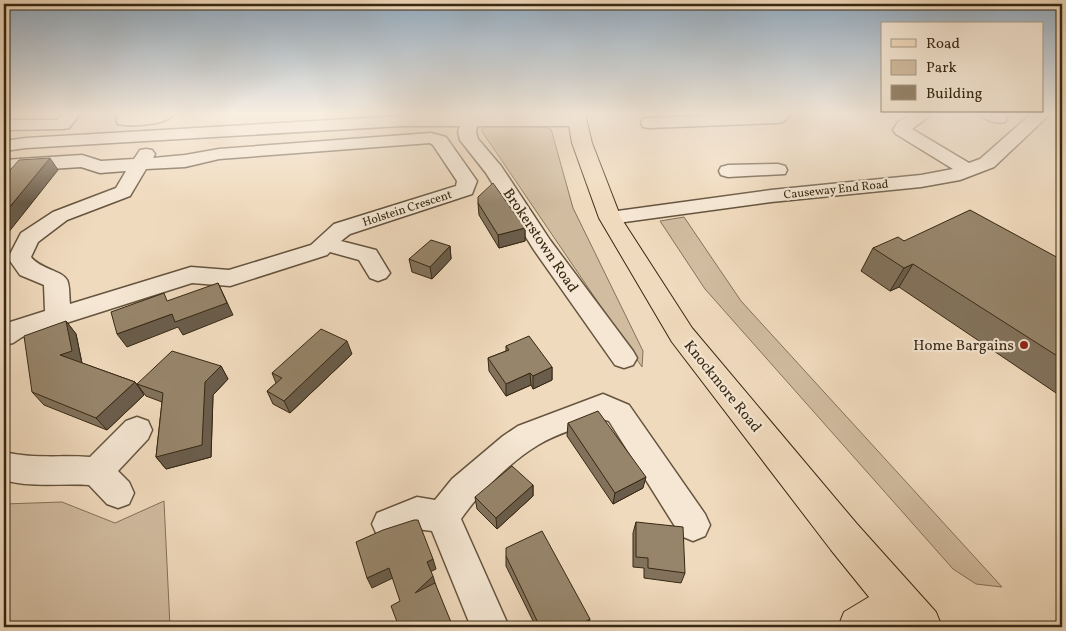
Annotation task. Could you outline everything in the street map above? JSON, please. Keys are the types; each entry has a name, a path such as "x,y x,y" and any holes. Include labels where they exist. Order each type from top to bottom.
{"main road":[{"name":"Knockmore Road","path":"582,143 610,218 682,335 844,537 910,615"},
{"path":"859,627 910,615"}],"street":[{"path":"4,146 23,143"},
{"path":"58,316 56,281 28,270 13,249 60,216 123,192 139,164 154,143"},
{"name":"Holstein Crescent","path":"139,164 185,161 218,154 359,143"},
{"name":"Holstein Crescent","path":"4,336 13,330 191,275 230,278 319,250 342,229 464,190 467,181 451,160 442,143"},
{"name":"Brokerstown Road","path":"472,143 494,170 542,245 624,358"},
{"path":"924,143 969,171"},
{"name":"Causeway End Road","path":"610,218 771,196 921,181 969,171 987,163 1008,143"},
{"path":"4,166 82,161 100,166 139,164"},
{"path":"728,171 778,170"},
{"path":"751,171 771,196"},
{"path":"325,244 368,255 378,273"},
{"path":"444,517 463,489 514,445 530,435 603,406 619,413 662,499 693,525"},
{"path":"97,471 138,430"},
{"path":"4,466 21,471 61,469 97,471 118,493"},
{"path":"389,524 417,513 444,517"},
{"path":"444,517 490,627"}],"green space":[{"path":"490,143 555,143 573,208 643,351 642,367"},
{"path":"684,217 741,301 1002,587 976,584 953,569 705,289 660,221"},
{"path":"164,501 170,627 4,627 4,504 62,502 115,523"}],"building":[{"path":"50,158 4,214 4,177 19,160"},
{"path":"493,183 525,228 498,235 478,203 478,197"},
{"path":"970,210 1062,260 1062,359 913,264 904,268 873,248 898,237 904,241"},
{"path":"431,240 450,246 430,267 409,259"},
{"path":"218,283 227,303 175,322 172,314 117,334 111,312 164,293 167,301"},
{"path":"66,321 72,351 60,355 135,382 96,418 32,392 24,336"},
{"path":"321,329 347,341 284,401 267,391 282,378 272,373"},
{"path":"529,336 552,367 533,376 530,373 506,384 488,358 509,350 506,346"},
{"path":"172,351 221,366 205,382 202,445 156,457 163,393 137,384"},
{"path":"598,411 646,477 615,493 568,423"},
{"path":"512,466 533,485 496,518 475,497"},
{"path":"418,520 433,559 427,562 433,576 415,593 435,583 453,627 399,627 391,606 400,601 389,568 367,578 356,542 383,530"},
{"path":"636,522 683,527 685,573 648,568 648,558 636,557"},
{"path":"542,531 590,619 576,627 540,627 506,556 506,548"}],"place":[{"name":"Home Bargains","path":"1024,345"}]}
